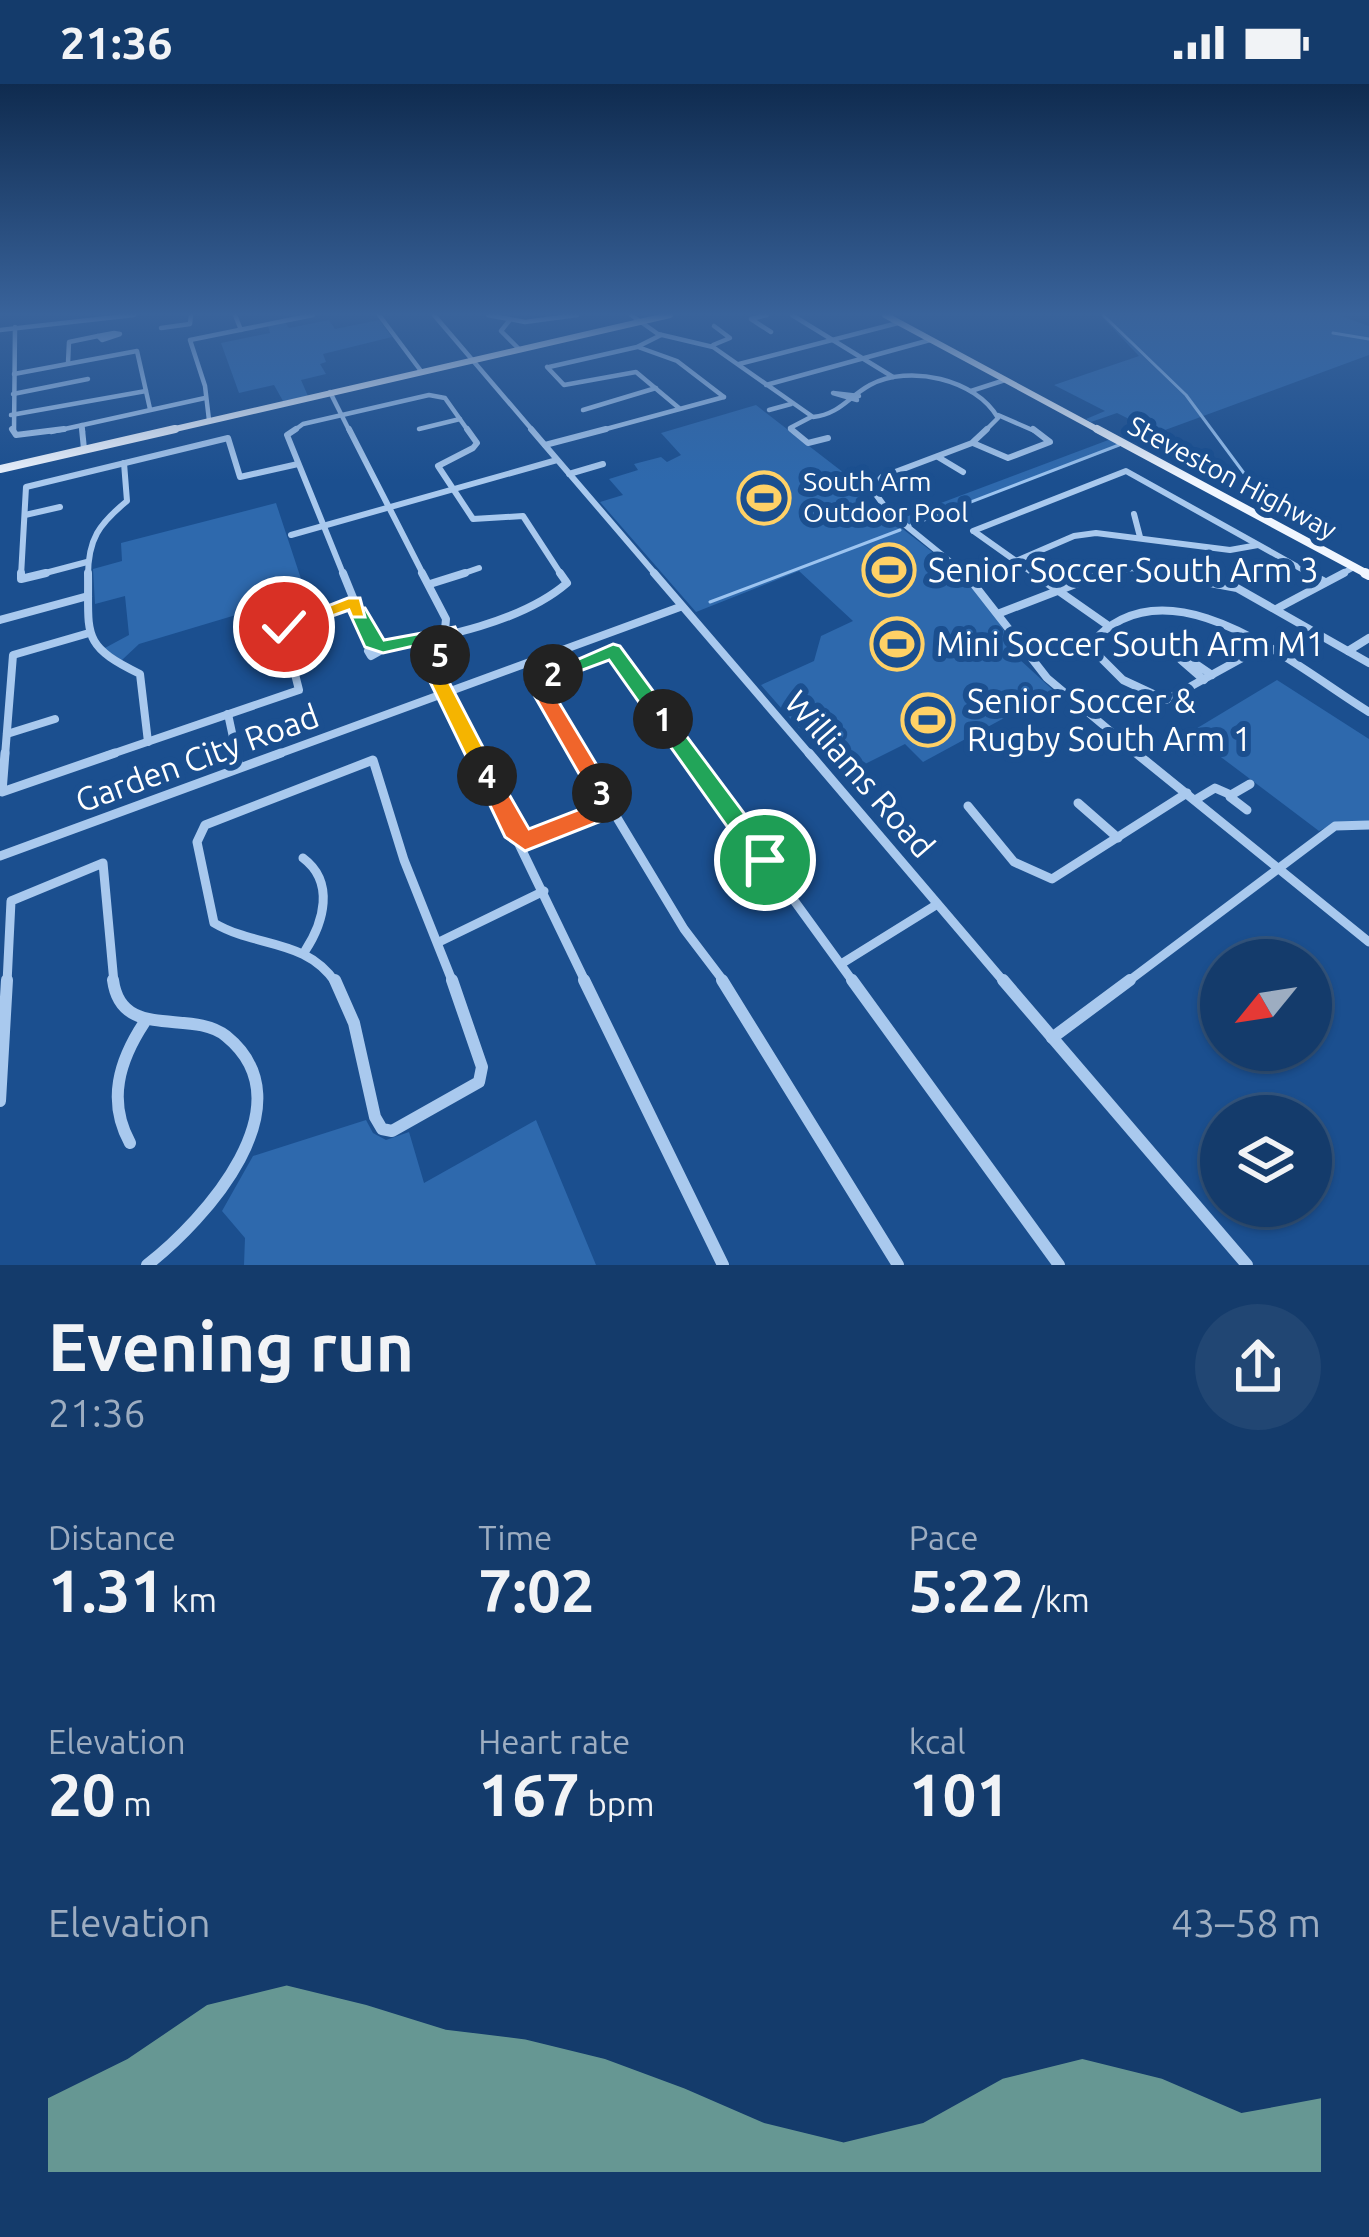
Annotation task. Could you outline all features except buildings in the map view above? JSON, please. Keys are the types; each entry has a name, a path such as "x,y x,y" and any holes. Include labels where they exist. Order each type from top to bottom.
{"main road":[{"path":"0,469 425,370"},
{"name":"Steveston Highway","path":"986,370 1369,575"}],"street":[{"path":"14,370 11,430 19,435 205,398"},
{"path":"14,374 33,370"},
{"path":"141,370 150,410"},
{"path":"198,370 209,420"},
{"name":"Williams Road","path":"481,370 1247,1265"},
{"path":"550,370 564,385 629,370"},
{"path":"629,370 680,409"},
{"path":"544,445 724,397 689,370"},
{"path":"746,370 811,417"},
{"path":"766,385 819,370"},
{"path":"882,370 893,377"},
{"path":"828,438 810,444 790,428 811,417 842,411 872,383 893,377 940,381 969,391 998,416 1050,438 1048,444 1008,459 972,442"},
{"path":"13,394 88,379"},
{"path":"969,391 1005,380"},
{"path":"583,410 656,388"},
{"path":"11,415 146,391"},
{"path":"330,392 430,584 448,631 438,668 445,693 524,847 723,1265"},
{"path":"436,395 445,398 478,443 472,451 439,463 452,490 473,519 523,516 567,583 548,598 370,656 368,651 375,645 323,526 289,432 342,415 436,395"},
{"path":"769,410 792,404"},
{"path":"998,416 972,442 874,483 874,496 973,580 1038,670 1369,942"},
{"path":"419,429 460,419"},
{"path":"82,424 84,449"},
{"path":"173,429 178,451"},
{"path":"87,562 21,579 26,487 228,438 242,478 298,464"},
{"path":"937,456 962,472"},
{"path":"291,535 557,460"},
{"path":"124,464 128,497 93,534 87,562 89,633 101,655 140,674 148,742"},
{"path":"569,474 603,464"},
{"path":"898,471 922,488"},
{"path":"1113,629 974,531 1126,471 1325,582"},
{"path":"25,515 60,506"},
{"path":"1134,514 1140,537"},
{"path":"1016,561 1074,536 1110,533 1231,550 1258,545"},
{"path":"1277,608 1354,567"},
{"path":"430,584 479,568"},
{"path":"1000,613 1030,608 1122,568 1229,584 1369,663"},
{"path":"0,620 88,596"},
{"path":"89,633 14,655 2,792 299,690 284,627 354,602"},
{"name":"Garden City Road","path":"0,856 681,607"},
{"path":"1264,646 1172,698 1154,698 1097,658 1089,644 1147,613 1173,612 1220,621 1264,646 1369,712"},
{"path":"1348,651 1369,638"},
{"path":"898,1265 725,983 687,934 533,678 613,651 1058,1265"},
{"path":"228,714 239,767"},
{"path":"7,734 55,719"},
{"path":"373,760 404,860 439,943 481,1061 481,1078 471,1089 400,1128 382,1129 340,986 325,964 305,952 226,931 214,923 197,842 200,828 373,760"},
{"path":"1229,795 1250,784"},
{"path":"968,806 979,825 1017,865 1037,877 1052,879 1191,796 1216,788 1246,810"},
{"path":"1078,803 1118,838"},
{"path":"524,847 611,808"},
{"path":"1052,1039 1335,826 1369,825"},
{"path":"303,858 317,869 324,903 321,923 305,952"},
{"path":"0,1101 11,901 103,863 114,988 122,1007 145,1022 190,1023 220,1031 245,1057 255,1095 250,1137 226,1189 200,1221 147,1265"},
{"path":"439,943 544,891"},
{"path":"841,964 936,904"},
{"path":"130,1143 120,1123 118,1069 145,1022"}],"shaded area":[{"path":"231,370 324,370 326,374 301,380 308,396 283,401 274,385 239,393"},
{"path":"1098,370 1328,370 1157,433 1117,413 1091,422 1086,419 1105,411 1054,385"},
{"path":"756,405 857,483 859,495 971,582 994,612 1018,658 1054,691 923,762 905,744 841,776 761,685 814,661 821,636 853,621 799,571 696,612 600,502 623,495 609,479 638,470 634,464 661,457 667,462 681,455 661,433"},
{"path":"1111,439 1123,445 909,526 901,518"},
{"path":"276,503 306,594 139,644 122,660 103,649 129,635 125,596 95,604 93,569 122,561 121,543"},
{"path":"1277,680 1369,739 1369,821 1337,822 1319,831 1189,733"},
{"path":"366,1120 373,1133 386,1140 409,1132 424,1183 536,1120 596,1265 244,1265 245,1238 222,1211 253,1156"}],"waterway":[{"path":"1160,370 1186,395 1252,484"},
{"path":"911,525 1119,445"},
{"path":"710,602 900,530"}],"place":[{"name":"South Arm Outdoor Pool","path":"764,498"},
{"name":"Senior Soccer South Arm 3","path":"889,570"},
{"name":"Mini Soccer South Arm M1","path":"897,644"},
{"name":"Senior Soccer & Rugby South Arm 1","path":"928,720"}],"route":[{"path":"284,627 354,602 375,645 391,646 448,631 439,661 440,682 514,830 525,841 611,808 536,681 613,651 765,860"}]}
